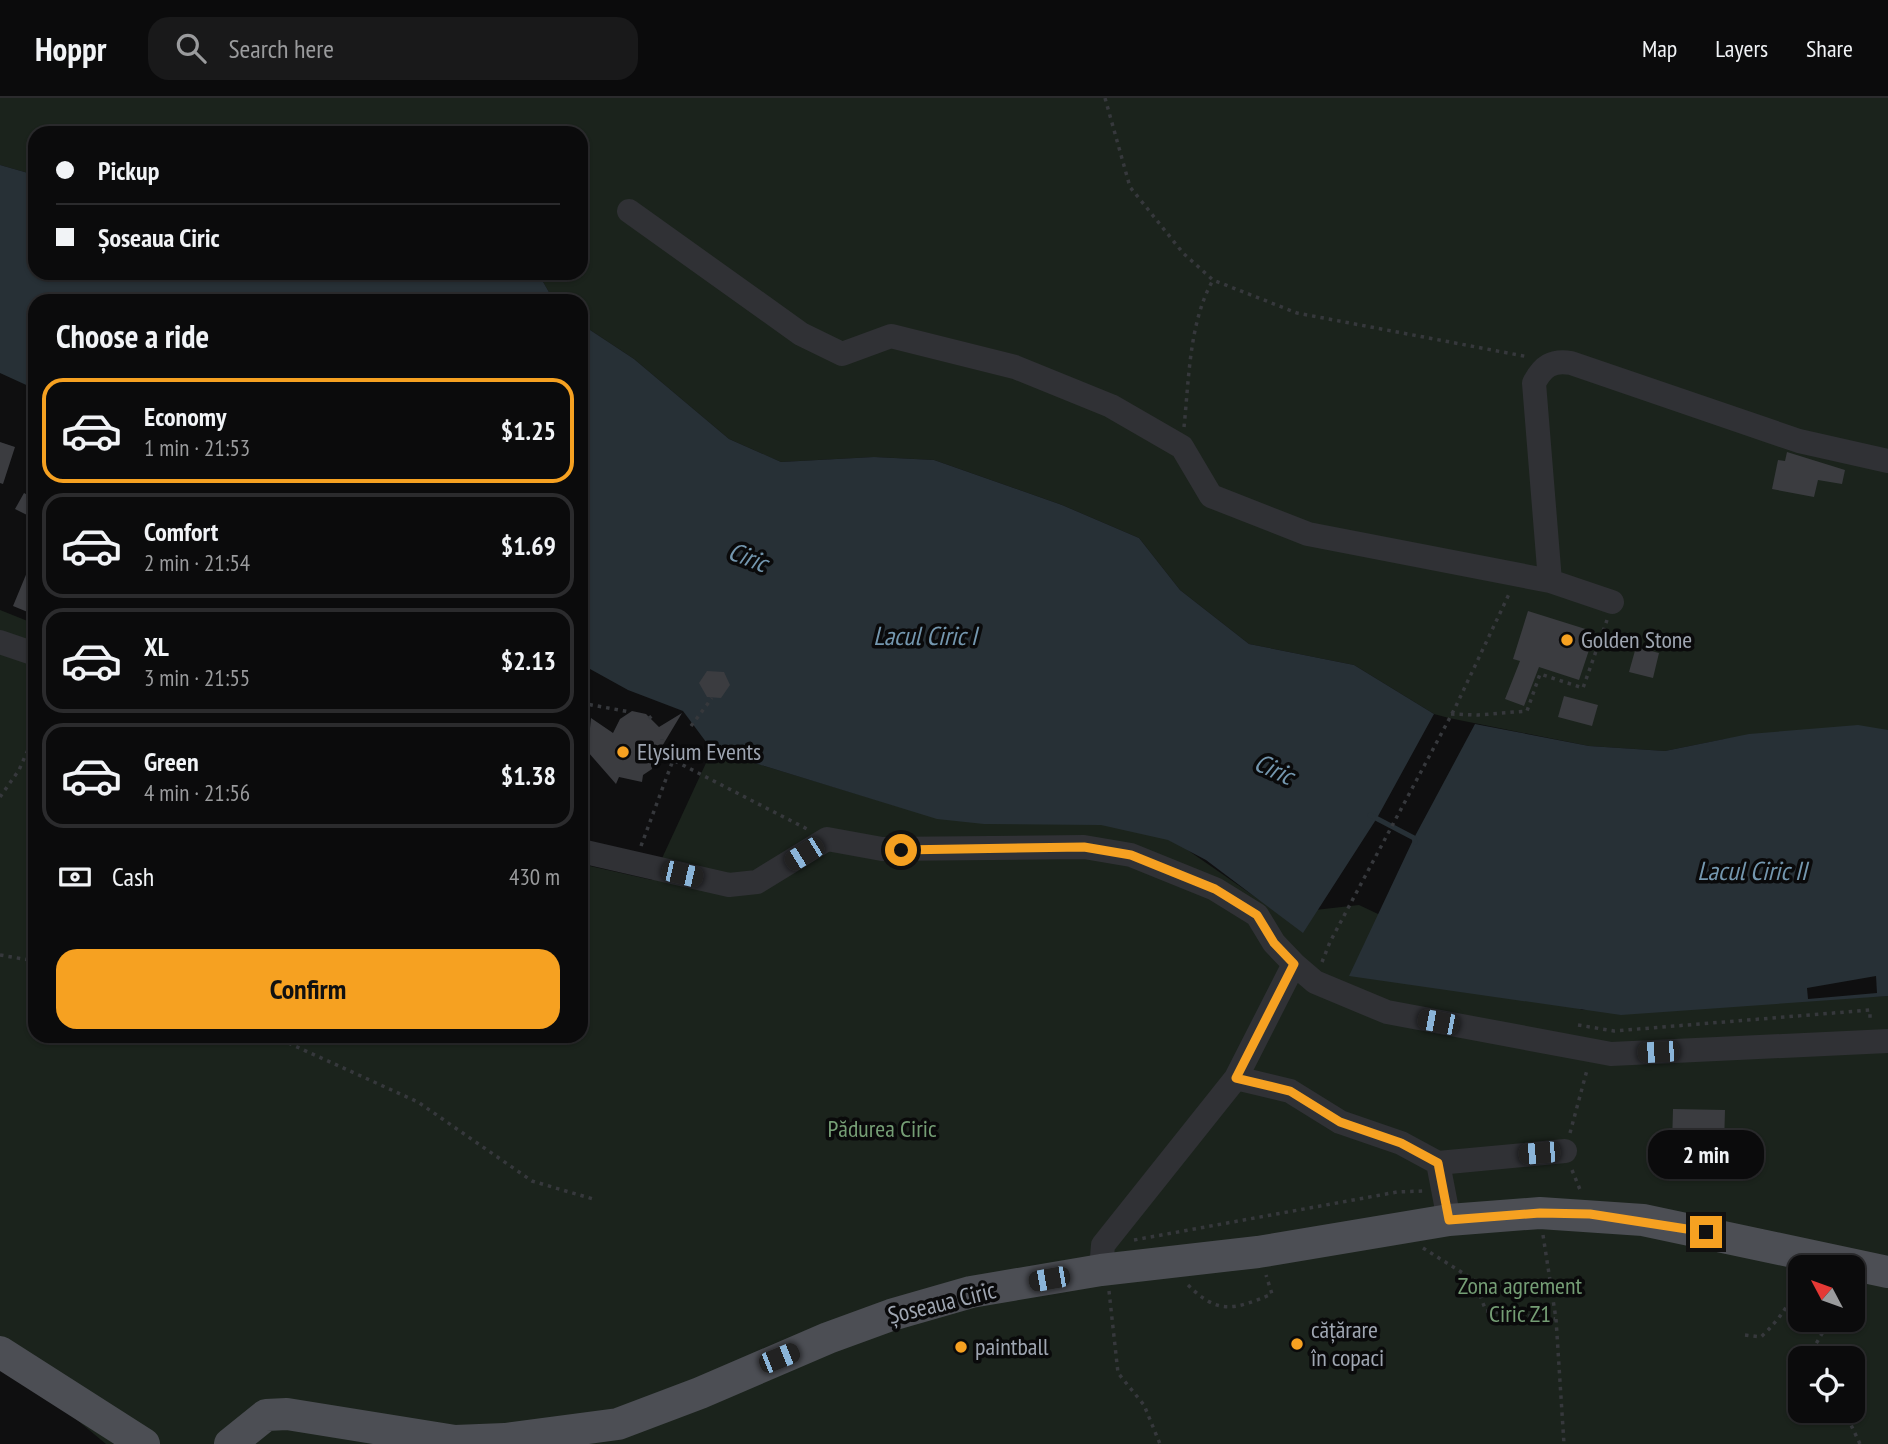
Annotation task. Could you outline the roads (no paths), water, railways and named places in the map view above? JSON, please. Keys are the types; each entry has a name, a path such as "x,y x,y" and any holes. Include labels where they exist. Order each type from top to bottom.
{"main road":[{"name":"Șoseaua Ciric","path":"230,1444 265,1415 288,1414 455,1441 505,1439 618,1424 891,1315 971,1292 1111,1261 1165,1265 1449,1220 1540,1213 1590,1214 1655,1222 1888,1272"},
{"path":"0,1352 144,1444"}],"street":[{"path":"629,211 801,334 842,354 891,336 1015,367 1111,406 1182,447 1212,496 1308,534 1550,581 1611,609"},
{"path":"1550,581 1534,383 1548,365 1558,361 1571,363 1799,441 1888,461"},
{"path":"0,642 28,652"},
{"path":"588,853 729,885 757,882 827,839 894,849 1084,847 1131,855 1215,889 1257,915 1274,943 1315,982 1387,1012 1611,1054 1888,1041"},
{"path":"1111,1261 1236,1078 1294,964"},
{"path":"1236,1078 1290,1091 1340,1122 1401,1143 1438,1163 1565,1151"},
{"path":"1438,1163 1449,1220"}],"water":[{"path":"0,165 28,173 28,280 542,280 550,294 28,294 28,386 0,373"},
{"name":"Lacul Ciric I","path":"588,329 634,359 729,439 781,462 874,457 934,460 1062,505 1139,538 1180,590 1249,644 1354,665 1434,714 1377,818 1303,933 1206,860 1168,840 1101,825 984,824 937,819 712,750 683,711 628,690 588,668"},
{"name":"Lacul Ciric II","path":"1475,724 1589,746 1665,751 1749,734 1858,725 1888,730 1888,996 1621,1015 1349,976 1414,838"}],"waterway":[{"name":"Ciric","path":"1370,815 1414,838 1415,842"}],"place":[{"name":"Golden Stone","path":"1567,640"},
{"name":"Elysium Events","path":"623,752"},
{"name":"cățărare în copaci","path":"1297,1344"},
{"name":"paintball","path":"961,1347"}],"park label":[{"name":"Pădurea Ciric","path":"882,1129"},
{"name":"Zona agrement Ciric Z1","path":"1520,1300"}]}
